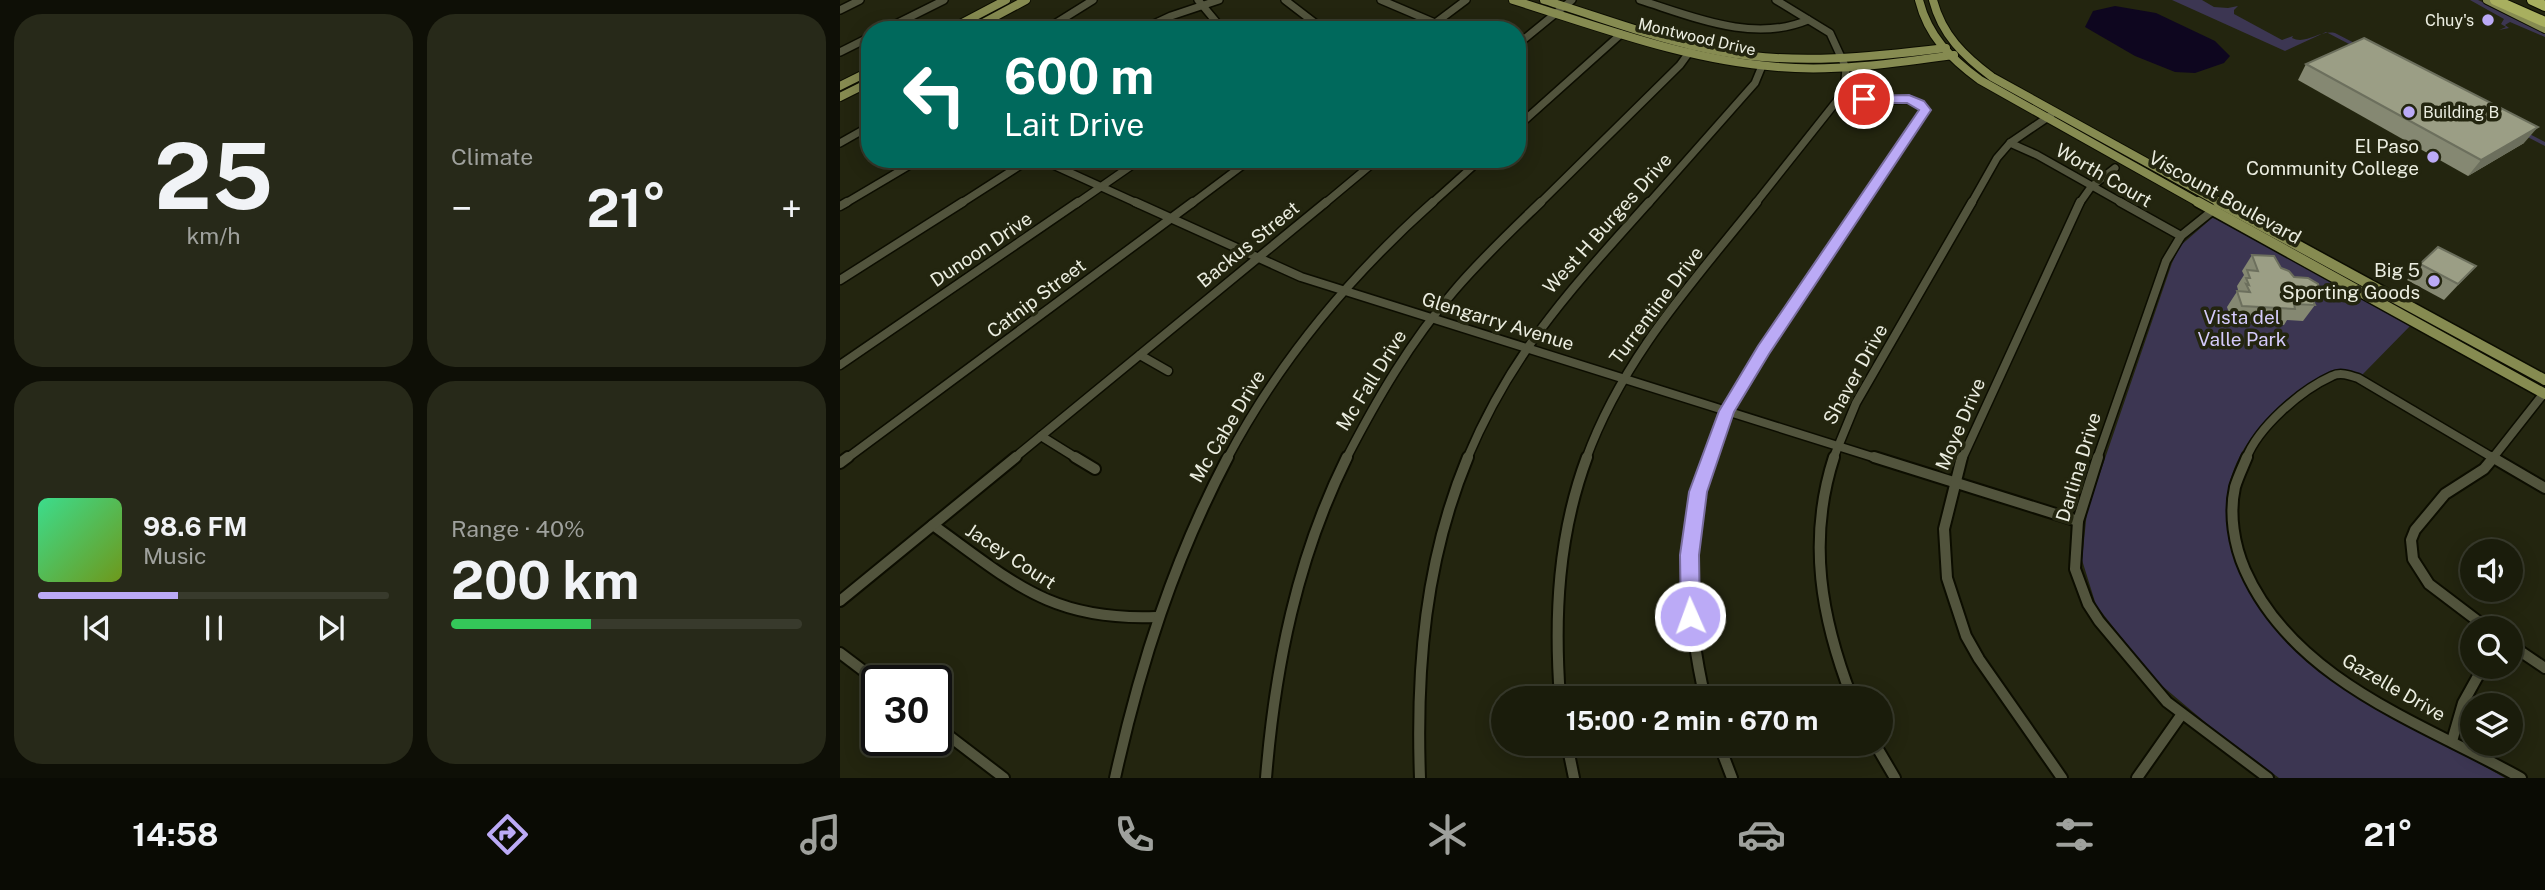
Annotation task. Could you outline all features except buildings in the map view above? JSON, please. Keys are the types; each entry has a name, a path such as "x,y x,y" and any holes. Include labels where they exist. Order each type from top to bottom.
{"highway":[{"path":"2495,0 2545,20"},
{"path":"2510,0 2545,20"},
{"path":"2532,0 2545,6"}],"main road":[{"path":"966,21 1006,0"},
{"path":"987,21 1026,0"},
{"name":"Montwood Drive","path":"1513,0 1621,34 1762,66 1846,68 1960,50"},
{"name":"Montwood Drive","path":"1545,0 1691,49 1749,55 1841,59 1945,52"},
{"name":"Viscount Boulevard","path":"1919,0 1927,24 1945,52 1992,88 2545,393"},
{"name":"Viscount Boulevard","path":"1933,0 1941,25 1960,50 1997,80 2545,380"},
{"path":"2487,0 2545,29"},
{"path":"840,86 861,76"},
{"path":"840,97 861,86"}],"street":[{"path":"840,10 860,0"},
{"path":"902,21 944,0"},
{"path":"1061,21 1093,0"},
{"path":"1161,21 1200,3 1219,0"},
{"path":"1285,0 1312,21"},
{"path":"1381,0 1430,21"},
{"path":"1438,21 1466,0"},
{"path":"1526,38 1572,0"},
{"path":"1640,0 1656,2 1701,18 1769,30 1785,29 1808,20"},
{"path":"1703,686 1692,633 1689,555 1698,492 1727,411 1763,350 1925,110 1920,103 1909,99 1875,101 1843,94 1847,83 1846,68 1830,33 1776,0"},
{"path":"1200,3 1215,21"},
{"path":"1526,119 1621,34"},
{"path":"840,52 861,42"},
{"name":"Mc Fall Drive","path":"1266,778 1273,709 1291,608 1322,511 1368,414 1396,367 1474,269 1680,65 1691,49"},
{"name":"West H Burges Drive","path":"1420,778 1418,673 1424,616 1438,541 1450,497 1477,432 1525,348 1557,305 1755,83 1762,66"},
{"name":"Turrentine Drive","path":"1559,686 1556,610 1569,509 1589,447 1623,378 1655,331 1843,94"},
{"name":"Shaver Drive","path":"1847,686 1829,638 1817,571 1818,521 1822,492 1837,445 1856,403 1997,158 2010,143 2054,112"},
{"path":"840,143 861,131"},
{"name":"Worth Court","path":"2010,143 2037,155 2181,236"},
{"path":"840,206 905,168"},
{"path":"840,280 1016,168"},
{"name":"Glengarry Avenue","path":"1061,168 1301,277 2078,520"},
{"name":"Dunoon Drive","path":"840,365 1128,168"},
{"name":"Catnip Street","path":"840,463 1239,168"},
{"name":"Backus Street","path":"840,601 1367,168"},
{"name":"Mc Cabe Drive","path":"1115,778 1129,713 1156,617 1179,555 1229,452 1273,380 1343,291 1400,232 1472,168"},
{"name":"Moye Drive","path":"2062,778 1979,659 1958,617 1947,578 1944,529 1960,463 2080,202 2091,187 2116,168"},
{"name":"Darlina Drive","path":"2223,204 2181,236 2166,261 2078,520 2076,569 2088,604 2154,688 2182,714 2267,778"},
{"path":"1140,355 1168,371"},
{"name":"Gazelle Drive","path":"2521,778 2344,681 2311,656 2282,628 2259,598 2237,553 2230,518 2232,497 2246,457 2272,420 2333,375 2339,374 2358,378 2545,488"},
{"path":"2471,616 2429,584 2418,570 2411,548 2415,530 2445,494 2476,477 2545,393"},
{"path":"1041,436 1095,469"},
{"name":"Jacey Court","path":"933,525 1050,603 1103,617 1156,617"},
{"path":"840,653 861,669"},
{"path":"2523,654 2545,668"},
{"path":"2452,741 2463,703 2476,679"},
{"path":"2137,778 2182,714"},
{"path":"952,738 1004,778"},
{"path":"1569,756 1574,778"},
{"path":"1724,756 1732,778"},
{"path":"1882,756 1895,778"}],"green space":[{"path":"2172,0 2202,0 2214,7 2238,6 2234,14 2282,40 2293,36 2292,38 2302,40 2321,34 2285,51"},
{"path":"2470,0 2478,0 2545,31 2545,37 2510,22 2505,25 2509,28 2499,30 2506,27 2501,24 2504,19"},
{"path":"2328,33 2335,33 2545,142 2545,146"},
{"name":"Vista del Valle Park","path":"2212,218 2223,219 2412,324 2362,375 2338,371 2327,373 2296,394 2260,427 2238,460 2227,494 2227,528 2236,562 2251,594 2272,624 2297,652 2346,690 2460,752 2460,756 2466,756 2505,778 2279,778 2212,728 2154,679 2096,605 2082,560 2087,511 2180,246"}],"shaded area":[{"path":"2115,6 2156,13 2215,41 2230,56 2224,63 2195,73 2175,72 2135,56 2085,27 2093,11"}],"place":[{"name":"Chuy's","path":"2488,20"},
{"name":"Building B","path":"2409,112"},
{"name":"El Paso Community College","path":"2433,157"},
{"name":"Big 5 Sporting Goods","path":"2434,281"}],"route":[{"path":"1690,616 1689,555 1698,492 1707,459 1727,411 1763,350 1925,110 1920,103 1909,99 1864,99"}]}
